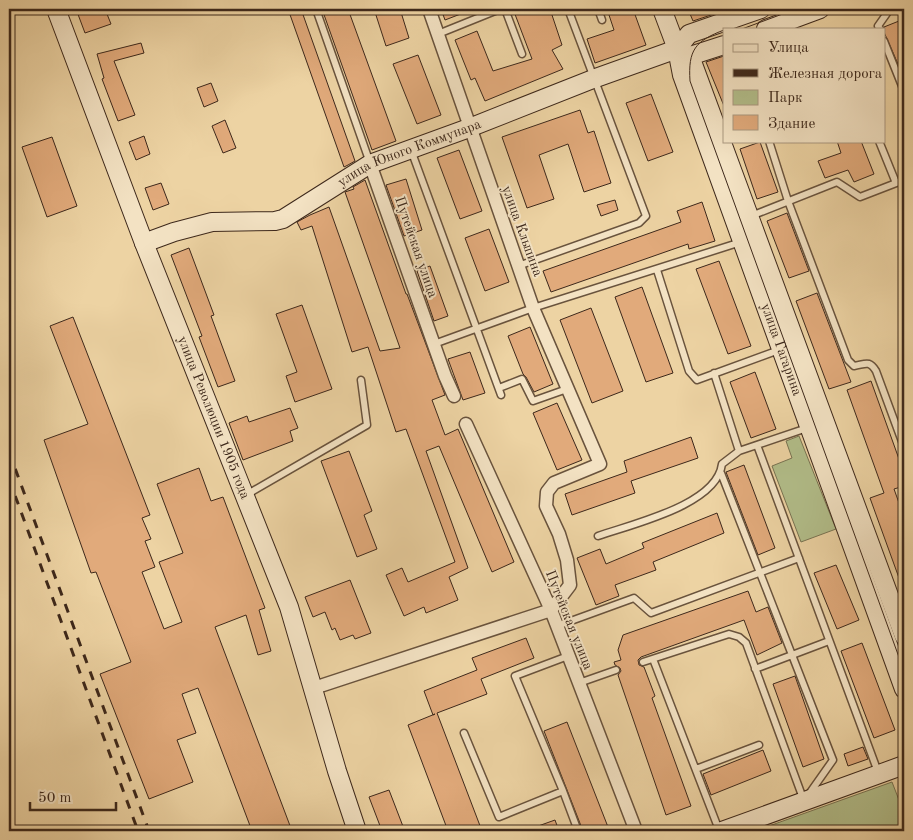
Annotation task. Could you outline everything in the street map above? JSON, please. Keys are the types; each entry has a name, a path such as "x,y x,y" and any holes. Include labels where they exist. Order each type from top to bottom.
{"street":[{"name":"улица Революции 1905 года","path":"56,9 144,243 289,607 337,771 357,831"},
{"name":"улица Клыпина","path":"429,9 533,308 600,464 554,483 547,492 546,506 559,534 567,560 570,585 551,610"},
{"name":"улица Гагарина","path":"662,9 723,140"},
{"name":"улица Юного Коммунара","path":"683,53 690,34 761,9"},
{"path":"769,28 820,9"},
{"name":"улица Юного Коммунара","path":"144,243 174,232 212,222 275,221 283,219 370,164 469,128 593,79 683,53 723,44"},
{"name":"улица Гагарина","path":"683,53 682,75 904,689"},
{"name":"улица Гагарина","path":"724,142 904,636"},
{"name":"Путейская улица","path":"370,164 454,396"},
{"name":"Путейская улица","path":"466,424 551,610 636,831"},
{"path":"314,688 551,610"},
{"path":"721,831 904,766"}],"lane":[{"path":"316,9 370,164"},
{"path":"438,34 500,9"},
{"path":"505,9 522,54"},
{"path":"518,266 639,223 646,216 568,9"},
{"path":"598,9 602,20"},
{"path":"879,28 878,26 890,9"},
{"path":"886,46 904,91"},
{"path":"769,142 788,201 848,360 854,366 868,363 872,365 904,447"},
{"path":"879,142 896,183"},
{"path":"410,150 501,395"},
{"path":"750,216 837,182 860,197 904,180"},
{"path":"434,344 533,308 742,242"},
{"path":"657,270 689,371 697,380 782,349"},
{"path":"714,373 739,452"},
{"path":"498,388 522,379 533,401 567,389"},
{"path":"245,496 367,425 361,380"},
{"path":"598,536 681,508 706,491 718,479 722,464 739,452 810,427"},
{"path":"757,445 879,775"},
{"path":"721,473 833,760 804,802"},
{"path":"557,626 634,598 651,613 799,558"},
{"path":"643,662 729,634 739,637 746,643 804,802"},
{"path":"755,669 830,641"},
{"path":"568,656 515,676 578,831"},
{"path":"653,659 721,831"},
{"path":"578,682 616,670"},
{"path":"464,732 499,817 563,791"},
{"path":"696,769 758,745"}],"green space":[{"path":"799,436 836,529 801,542 772,466 792,458 786,441"},
{"path":"892,782 904,813 904,831 755,831"}],"building":[{"path":"76,9 105,9 111,24 85,33"},
{"path":"288,9 301,9 355,161 344,167"},
{"path":"322,9 348,9 396,141 372,150"},
{"path":"374,9 400,9 409,38 386,46"},
{"path":"441,9 471,9 471,10 445,20"},
{"path":"513,9 550,9 562,45 552,50 563,69 485,101 475,78 471,80 455,40 477,31 493,71 532,59"},
{"path":"607,9 633,9 646,45 595,63 587,39 614,30"},
{"path":"688,9 729,9 693,21"},
{"path":"904,19 904,78 886,37 886,28 884,27"},
{"path":"141,43 144,53 114,61 135,115 118,121 102,79 104,78 97,54"},
{"path":"418,55 441,115 417,124 393,64"},
{"path":"723,56 723,104 706,62"},
{"path":"211,83 218,101 204,107 197,88"},
{"path":"651,94 673,152 648,161 626,103"},
{"path":"580,110 588,133 594,131 611,183 584,192 568,144 539,155 554,199 527,208 502,137"},
{"path":"225,120 236,148 223,153 212,126"},
{"path":"144,136 150,154 136,160 129,142"},
{"path":"52,137 77,206 47,217 22,147"},
{"path":"760,142 778,192 757,199 740,149"},
{"path":"837,142 861,142 874,174 854,182 848,170 825,178 818,161 841,153"},
{"path":"459,150 482,211 460,219 437,158"},
{"path":"406,179 422,230 404,236 386,185"},
{"path":"365,180 445,395 432,400 445,435 458,429 514,562 492,572 439,446 426,451 468,568 449,577 458,600 426,613 424,607 404,616 386,575 402,568 408,582 455,562 406,429 396,432 368,347 352,352 312,226 301,230 297,222 329,207 380,351 400,348 345,192 354,189 353,187"},
{"path":"161,183 169,204 153,210 145,188"},
{"path":"615,200 618,210 601,216 597,205"},
{"path":"702,202 715,241 689,249 688,244 551,292 543,271 681,222 677,211"},
{"path":"787,213 809,271 789,278 767,221"},
{"path":"489,229 509,282 485,291 465,238"},
{"path":"189,248 214,315 211,316 235,381 218,387 199,337 202,336 171,255"},
{"path":"719,261 751,346 728,354 696,269"},
{"path":"430,266 448,316 434,321 417,271"},
{"path":"642,287 673,373 646,382 615,297"},
{"path":"817,293 851,382 829,389 796,301"},
{"path":"302,305 332,389 295,402 286,376 297,372 276,314"},
{"path":"591,308 623,391 592,403 560,320"},
{"path":"73,317 150,515 142,518 151,539 145,541 155,567 142,572 164,629 182,622 159,562 183,553 157,484 199,468 211,501 223,497 265,608 259,610 271,651 258,655 246,615 215,627 292,831 252,831 198,688 182,694 196,733 177,740 193,782 149,799 100,674 131,662 96,572 91,573 44,440 88,424 50,326"},
{"path":"530,327 553,384 534,392 523,374 508,336"},
{"path":"470,352 485,393 463,400 448,359"},
{"path":"755,372 776,429 751,438 730,382"},
{"path":"871,381 904,473 904,486 894,489 904,517 903,589 870,498 884,493 847,390"},
{"path":"557,403 582,460 557,470 533,413"},
{"path":"290,408 298,428 290,431 293,441 243,460 229,423 247,416 249,422"},
{"path":"691,437 698,458 631,481 635,493 572,515 565,494 627,472 624,461"},
{"path":"349,451 372,511 364,515 377,549 357,557 321,461"},
{"path":"744,465 775,548 758,555 726,472"},
{"path":"717,513 724,533 653,562 656,570 615,585 619,596 596,605 577,558 600,549 606,564 644,548 642,543"},
{"path":"836,565 859,620 837,629 814,573"},
{"path":"350,580 371,633 355,639 353,635 340,640 335,628 332,630 325,612 313,617 305,597"},
{"path":"748,591 756,612 768,607 782,643 757,655 744,620 641,657 638,660 639,665 644,667 655,696 652,698 691,806 666,815 618,675 621,671 620,668 614,662 621,660 618,650 623,635"},
{"path":"526,638 534,658 481,679 487,694 437,713 482,831 448,831 408,725 433,715 424,691 477,670 472,658"},
{"path":"862,643 895,730 874,738 841,651"},
{"path":"795,676 824,759 803,767 773,684"},
{"path":"567,722 608,827 598,831 583,831 544,731"},
{"path":"863,747 868,759 848,766 844,754"},
{"path":"763,750 771,771 711,795 703,774"},
{"path":"389,790 404,829 382,831 369,797"},
{"path":"555,820 559,831 527,831 527,830"}],"tram line":[{"path":"745,28 796,9"},
{"path":"723,30 706,38 695,48 690,62 690,81 904,671"}],"railway":[{"path":"9,452 149,831"},
{"path":"9,479 138,831"}]}
